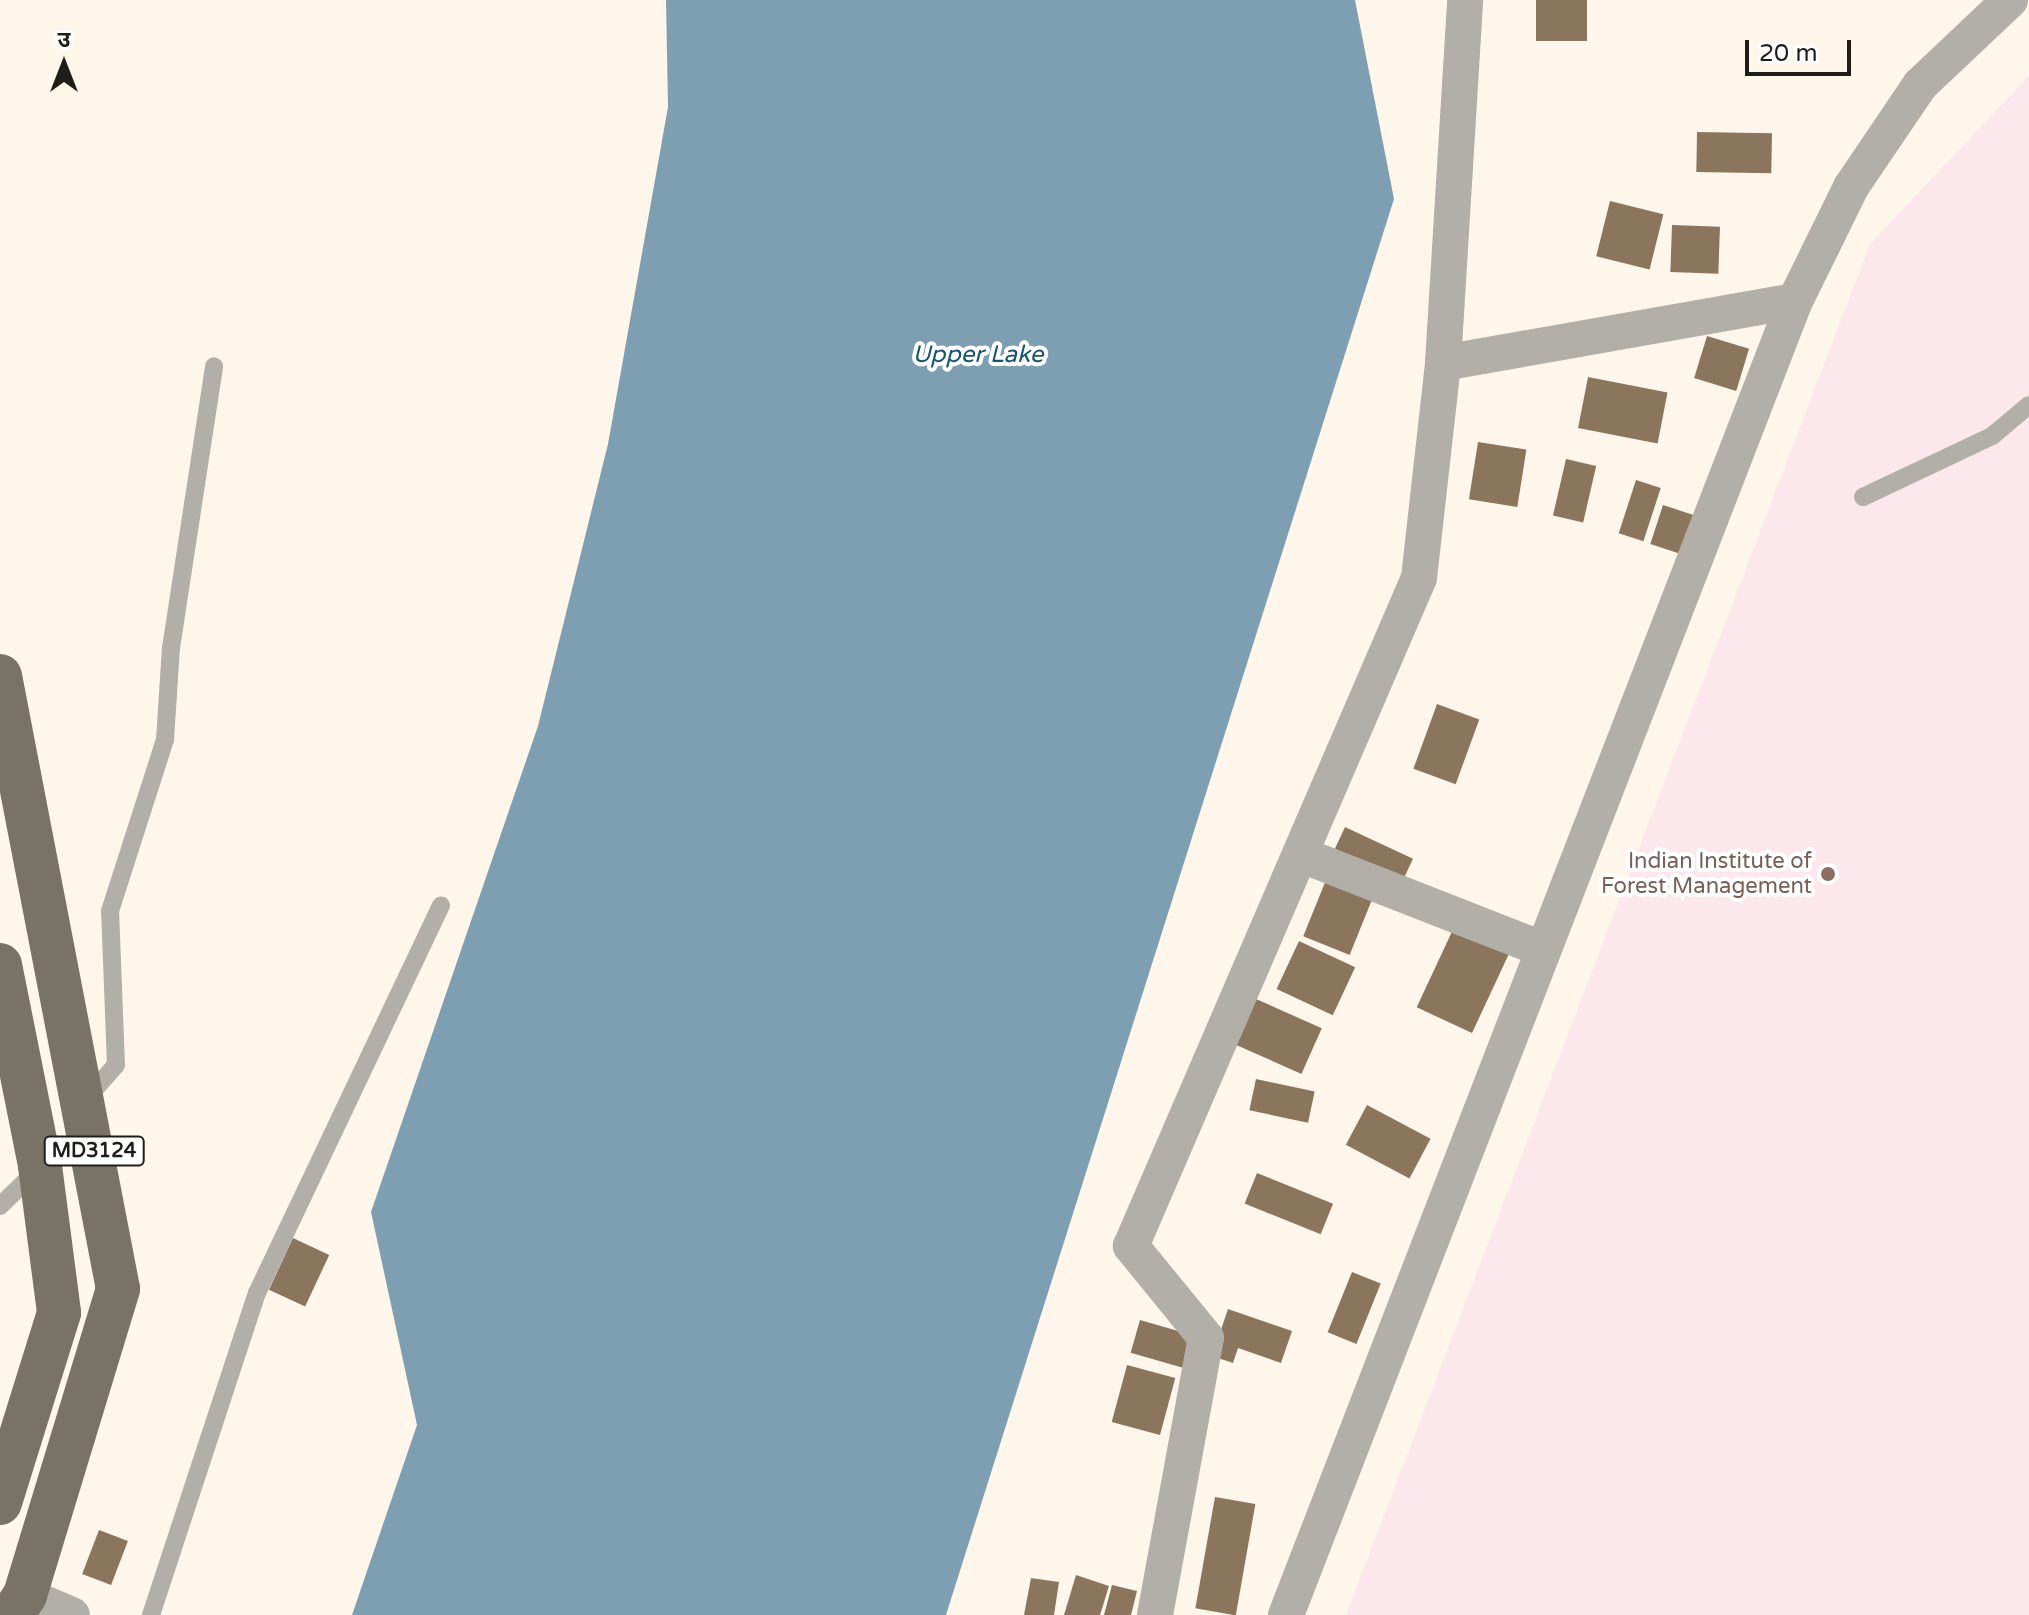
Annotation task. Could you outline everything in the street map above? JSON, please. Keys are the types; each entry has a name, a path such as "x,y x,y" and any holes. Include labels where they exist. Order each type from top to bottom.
{"main road":[{"name":"MD3124","path":"0,676 102,1193 118,1289 18,1605"},
{"name":"MD3124","path":"0,965 40,1166 59,1313 0,1503"},
{"path":"46,1211 102,1193"}],"street":[{"path":"1155,1615 1206,1338 1131,1246 1419,578 1443,363 1465,0"},
{"path":"1286,1615 1539,948 1795,301 1851,187 1920,85 2010,0"},
{"path":"1443,363 1795,301"},
{"path":"1302,855 1539,948"},
{"path":"18,1605 72,1615"}],"lane":[{"path":"84,1101 116,1065 110,911 165,740 171,648 214,366"},
{"path":"1863,497 1992,436 2029,405"},
{"path":"151,1615 257,1293 441,905"},
{"path":"0,1206 40,1166"}],"shaded area":[{"name":"Indian Institute of Forest Management","path":"2029,76 2029,1615 1346,1615 1870,244"}],"water":[{"name":"Upper Lake","path":"666,0 1355,0 1394,199 946,1615 352,1615 417,1425 371,1212 538,726 608,444 668,107"}],"building":[{"path":"1536,0 1587,0 1587,41 1536,41"},
{"path":"1697,132 1772,133 1771,173 1696,172"},
{"path":"1610,201 1663,214 1650,270 1596,256"},
{"path":"1672,225 1720,227 1718,274 1670,272"},
{"path":"1707,336 1749,349 1736,391 1694,378"},
{"path":"1588,377 1668,392 1658,444 1578,428"},
{"path":"1478,442 1526,450 1517,507 1469,499"},
{"path":"1566,459 1596,466 1583,522 1553,516"},
{"path":"1636,480 1661,488 1643,541 1619,533"},
{"path":"1663,505 1693,515 1681,554 1650,544"},
{"path":"1437,704 1479,719 1456,784 1413,769"},
{"path":"1345,827 1413,859 1398,891 1330,860"},
{"path":"1328,875 1374,894 1350,955 1303,936"},
{"path":"1456,923 1511,949 1472,1033 1417,1007"},
{"path":"1299,941 1355,967 1333,1015 1277,989"},
{"path":"1256,999 1322,1028 1301,1074 1236,1045"},
{"path":"1256,1079 1315,1091 1308,1123 1249,1110"},
{"path":"1367,1105 1431,1139 1409,1179 1346,1145"},
{"path":"1257,1173 1333,1204 1321,1234 1245,1204"},
{"path":"293,1238 329,1255 305,1307 269,1290"},
{"path":"1352,1272 1381,1284 1356,1344 1328,1332"},
{"path":"1228,1309 1292,1331 1281,1363 1238,1348 1233,1363 1212,1356"},
{"path":"1140,1320 1195,1336 1185,1368 1131,1353"},
{"path":"1127,1365 1175,1378 1160,1435 1112,1422"},
{"path":"1215,1497 1255,1504 1236,1615 1195,1608"},
{"path":"99,1530 128,1541 111,1585 82,1574"},
{"path":"1076,1575 1109,1586 1100,1615 1064,1615"},
{"path":"1031,1578 1059,1582 1054,1615 1024,1615"},
{"path":"1112,1585 1137,1591 1131,1615 1104,1615"}],"place":[{"name":"Indian Institute of Forest Management","path":"1828,874"}]}
